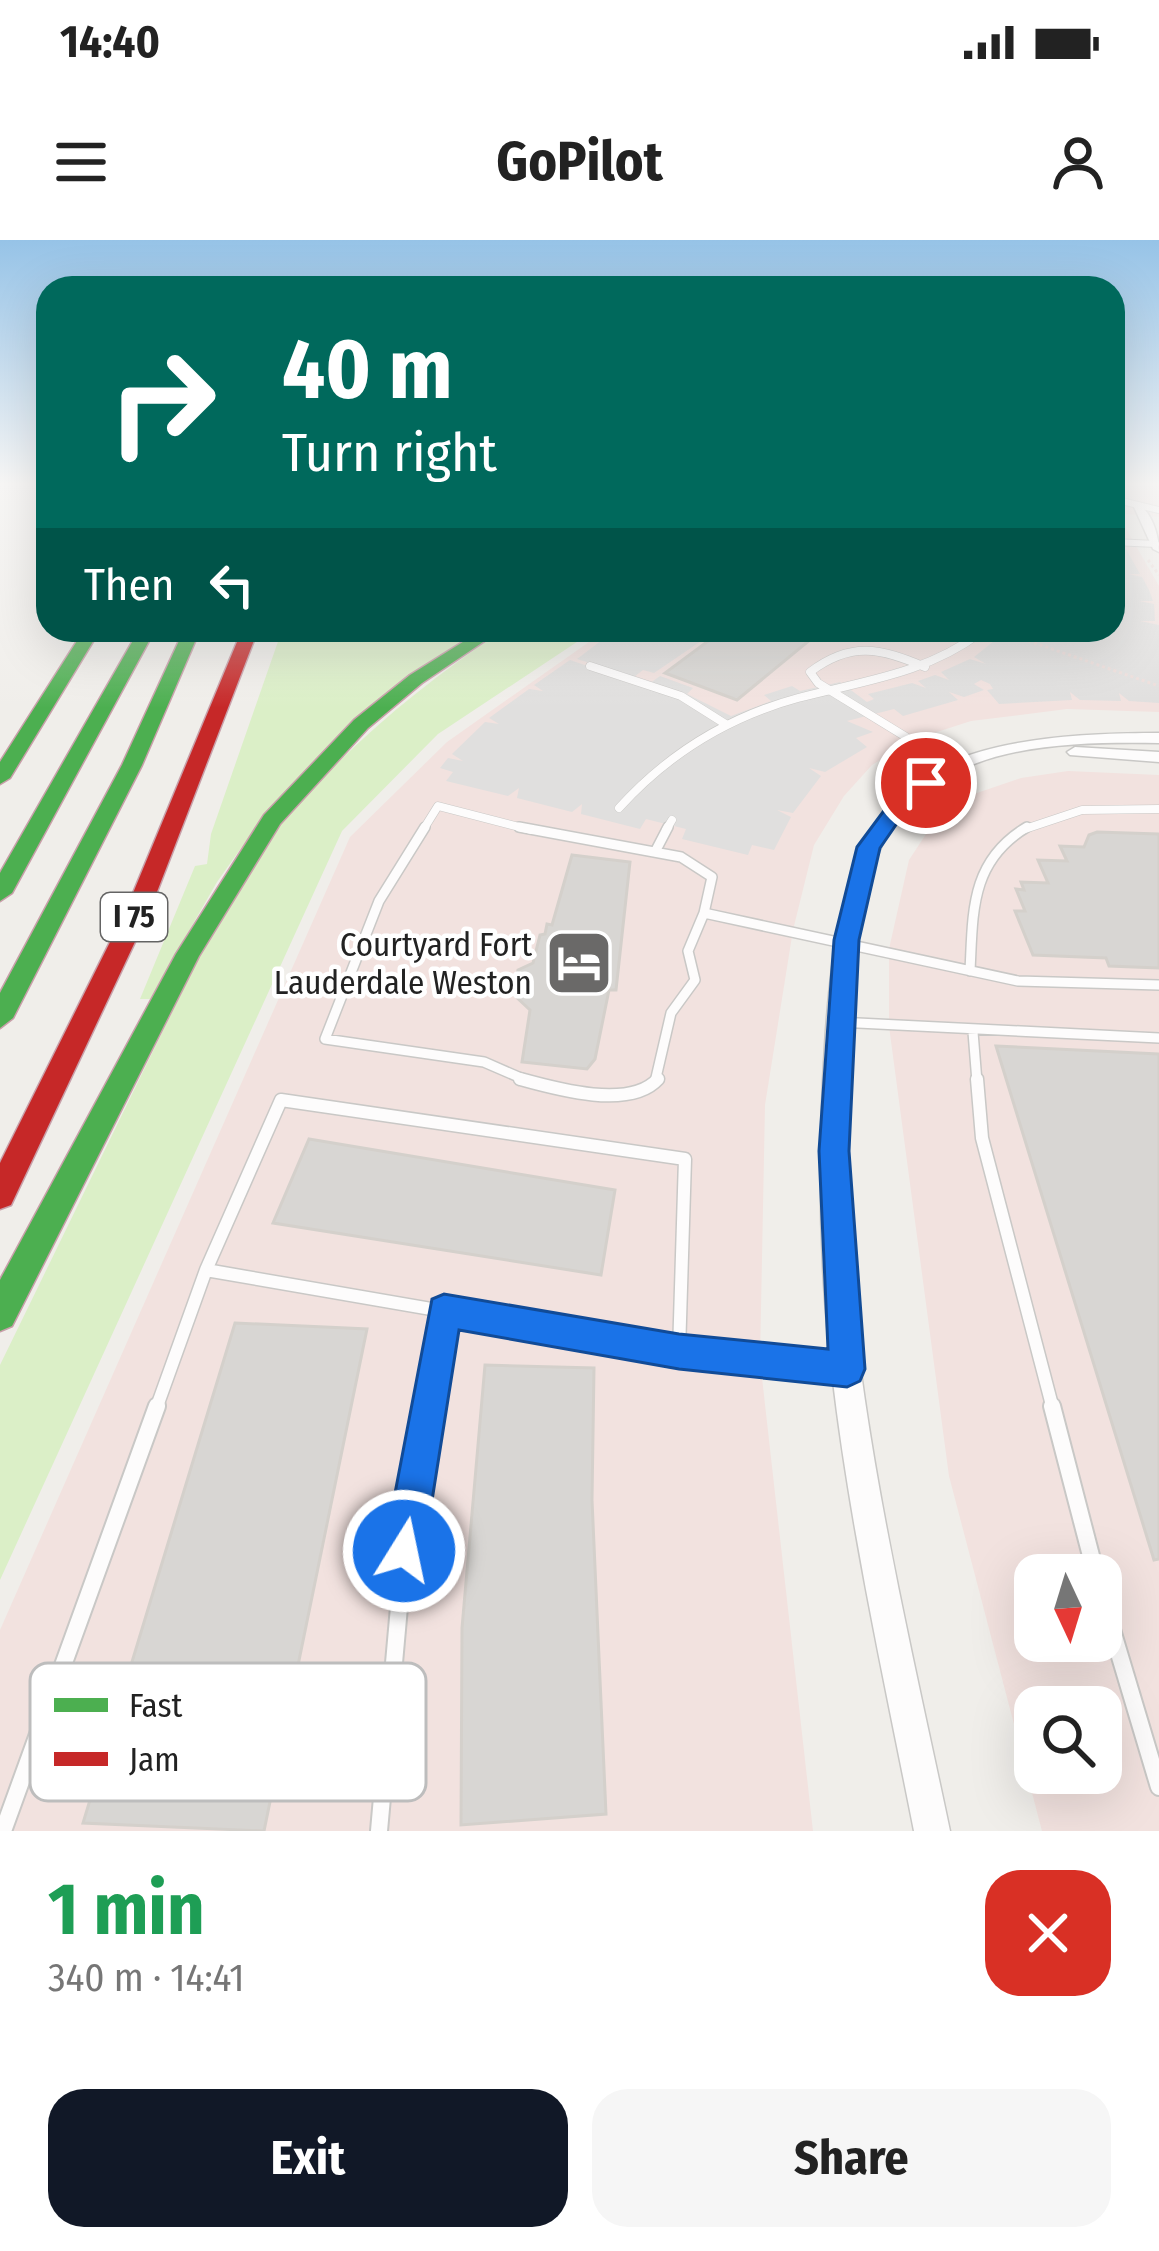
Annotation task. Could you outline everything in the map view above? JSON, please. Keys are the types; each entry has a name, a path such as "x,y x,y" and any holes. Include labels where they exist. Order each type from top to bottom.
{"highway":[{"path":"0,778 85,642"},
{"path":"0,893 140,642"},
{"path":"0,1018 122,784 187,642"},
{"name":"I 75","path":"0,1195 138,910 245,642"},
{"path":"0,1314 188,953 272,820 362,724 416,680 475,642"}],"street":[{"path":"932,1831 852,1424 847,1369 834,1151 838,1022 859,873 884,823 926,783 955,767 1068,741 1159,738"},
{"path":"997,754 1159,757"}],"lane":[{"path":"620,808 668,761 728,725 773,705 926,667 970,642"},
{"path":"926,667 872,648 845,647 810,672 812,679 955,767"},
{"path":"590,666 682,696 728,725"},
{"path":"438,806 567,840 681,857 712,877 704,913 688,951 695,980 677,1000 658,1079 648,1090 626,1095 554,1088 520,1080 484,1062 325,1040 379,901 438,806"},
{"path":"970,971 978,879 994,853 1017,833 1060,815 1115,808 1159,809"},
{"path":"655,852 672,820"},
{"path":"704,913 1018,980 1159,985"},
{"path":"838,1022 1159,1038"},
{"path":"973,1032 982,1138 1091,1554"},
{"path":"64,1663 206,1270 281,1100 685,1159 679,1352"},
{"path":"206,1270 679,1352 847,1369"},
{"path":"394,1663 404,1551 444,1311"},
{"path":"1122,1662 1159,1787"},
{"path":"3,1831 30,1756"},
{"path":"379,1831 382,1801"}],"path":[{"path":"1032,642 1159,686"}],"shaded area":[{"path":"1125,559 1144,559 1159,586 1159,712 1067,709 971,721 912,740 872,765 844,796 814,845 793,930 765,1105 760,1360 813,1831 0,1831 0,1630 350,837 447,742 589,642 1125,642"},
{"path":"1125,559 1132,559 1140,574 1128,574 1142,577 1153,601 1139,601 1154,604 1155,621 1140,621 1159,625 1159,703 1129,701 1119,693 1121,701 1080,700 1070,692 1072,700 999,704 987,690 993,689 990,684 981,680 974,684 984,690 964,697 949,692 958,700 903,716 894,709 847,721 873,732 856,738 867,747 825,772 809,768 821,776 793,813 777,810 791,817 774,850 752,845 748,855 682,839 686,829 646,819 640,829 581,814 582,804 572,812 517,798 519,788 508,796 446,781 453,772 440,768 448,758 463,761 452,754 485,722 499,724 489,718 529,689 543,691 534,685 570,660 646,686 660,676 693,688 687,694 731,716 771,701 764,695 792,686 800,691 840,682 867,702 874,699 868,694 912,683 926,688 918,681 935,675 949,680 941,672 970,659 986,664 974,657 993,642 1125,642"},
{"path":"599,642 700,642 654,673 643,670 634,677 577,659"},
{"path":"1068,771 1159,775 1159,1831 1042,1831 1032,1794 1122,1794 1122,1686 1014,1686 1014,1724 949,1476 889,1026 889,949 909,860 934,822 974,794 1021,778"}],"green space":[{"path":"278,642 472,642 271,806 217,882 150,999 140,999 195,866 207,864 211,834"},
{"path":"486,642 577,642 438,734 342,831 0,1580 0,1365 232,889 322,779 426,686"}],"building":[{"path":"707,642 807,642 737,700 665,673"},
{"path":"1159,834 1159,968 1109,966 1106,958 1033,955 1015,911 1025,911 1016,889 1024,890 1021,882 1048,883 1038,860 1067,861 1060,846 1084,847 1089,835"},
{"name":"Courtyard Fort Lauderdale Weston","path":"572,855 630,862 616,990 609,990 595,1059 587,1069 522,1062 530,1010 513,994 518,970 533,963 540,935 545,934 547,924 552,925"},
{"path":"996,1046 1159,1054 1159,1559 1154,1560"},
{"path":"309,1139 615,1190 601,1275 273,1223"},
{"path":"235,1323 367,1329 298,1663 132,1663"},
{"path":"485,1365 594,1368 592,1500 606,1814 461,1825 462,1628"},
{"path":"90,1801 270,1801 264,1831 83,1823"}],"traffic: fast":[{"path":"0,778 85,642"},
{"path":"0,893 140,642"},
{"path":"0,1018 132,765 187,642"},
{"path":"0,1314 188,954 272,820 361,724 416,679 474,642"}],"traffic: jam":[{"path":"0,1195 138,910 245,642"}],"place":[{"name":"Courtyard Fort Lauderdale Weston","path":"579,963"}],"route":[{"path":"404,1551 444,1311 679,1352 847,1369 834,1151 846,940 868,847 902,802 926,783"}]}
